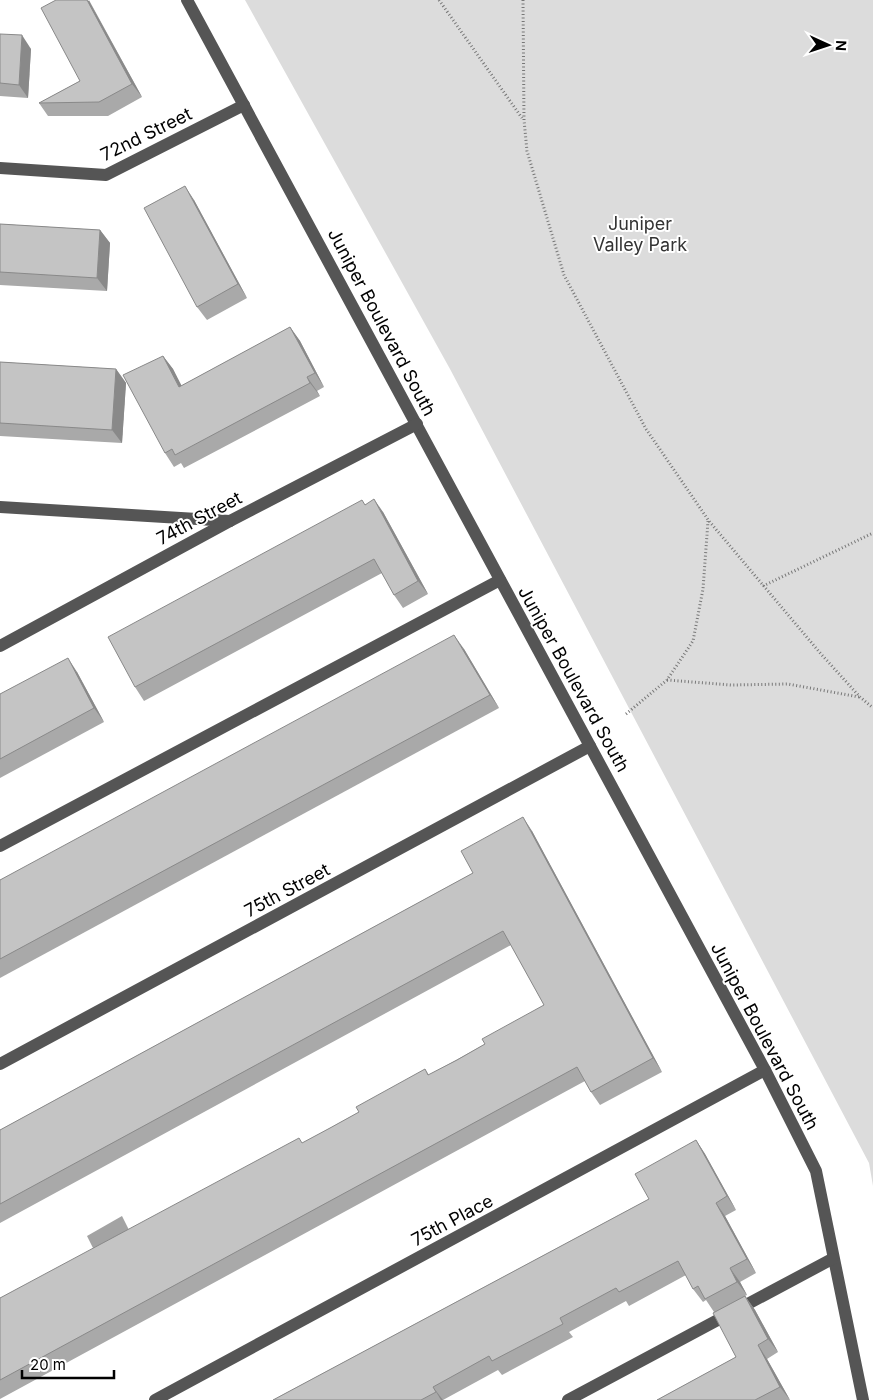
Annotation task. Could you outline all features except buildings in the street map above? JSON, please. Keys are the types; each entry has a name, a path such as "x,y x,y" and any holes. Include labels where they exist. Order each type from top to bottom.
{"street":[{"name":"Juniper Boulevard South","path":"187,0 765,1070 816,1172 832,1258 863,1400"},
{"name":"72nd Street","path":"0,168 106,175 244,105"},
{"name":"74th Street","path":"0,646 230,521 417,424"},
{"path":"0,506 230,521"},
{"path":"0,846 500,580"},
{"name":"75th Street","path":"0,1064 590,746"},
{"name":"75th Place","path":"155,1400 765,1070"},
{"path":"568,1400 832,1258"}],"path":[{"path":"439,0 524,120"},
{"path":"523,0 526,151 564,275 646,429 708,521 820,654 860,697 873,708"},
{"path":"626,714 667,680 694,641 703,589 708,521"},
{"path":"763,586 873,533"},
{"path":"667,680 731,686 788,684 860,697"}],"green space":[{"name":"Juniper Valley Park","path":"245,0 873,0 873,1186 869,1163 450,369"}],"shaded area":[{"path":"122,1216 131,1234 96,1254 87,1236"}]}
